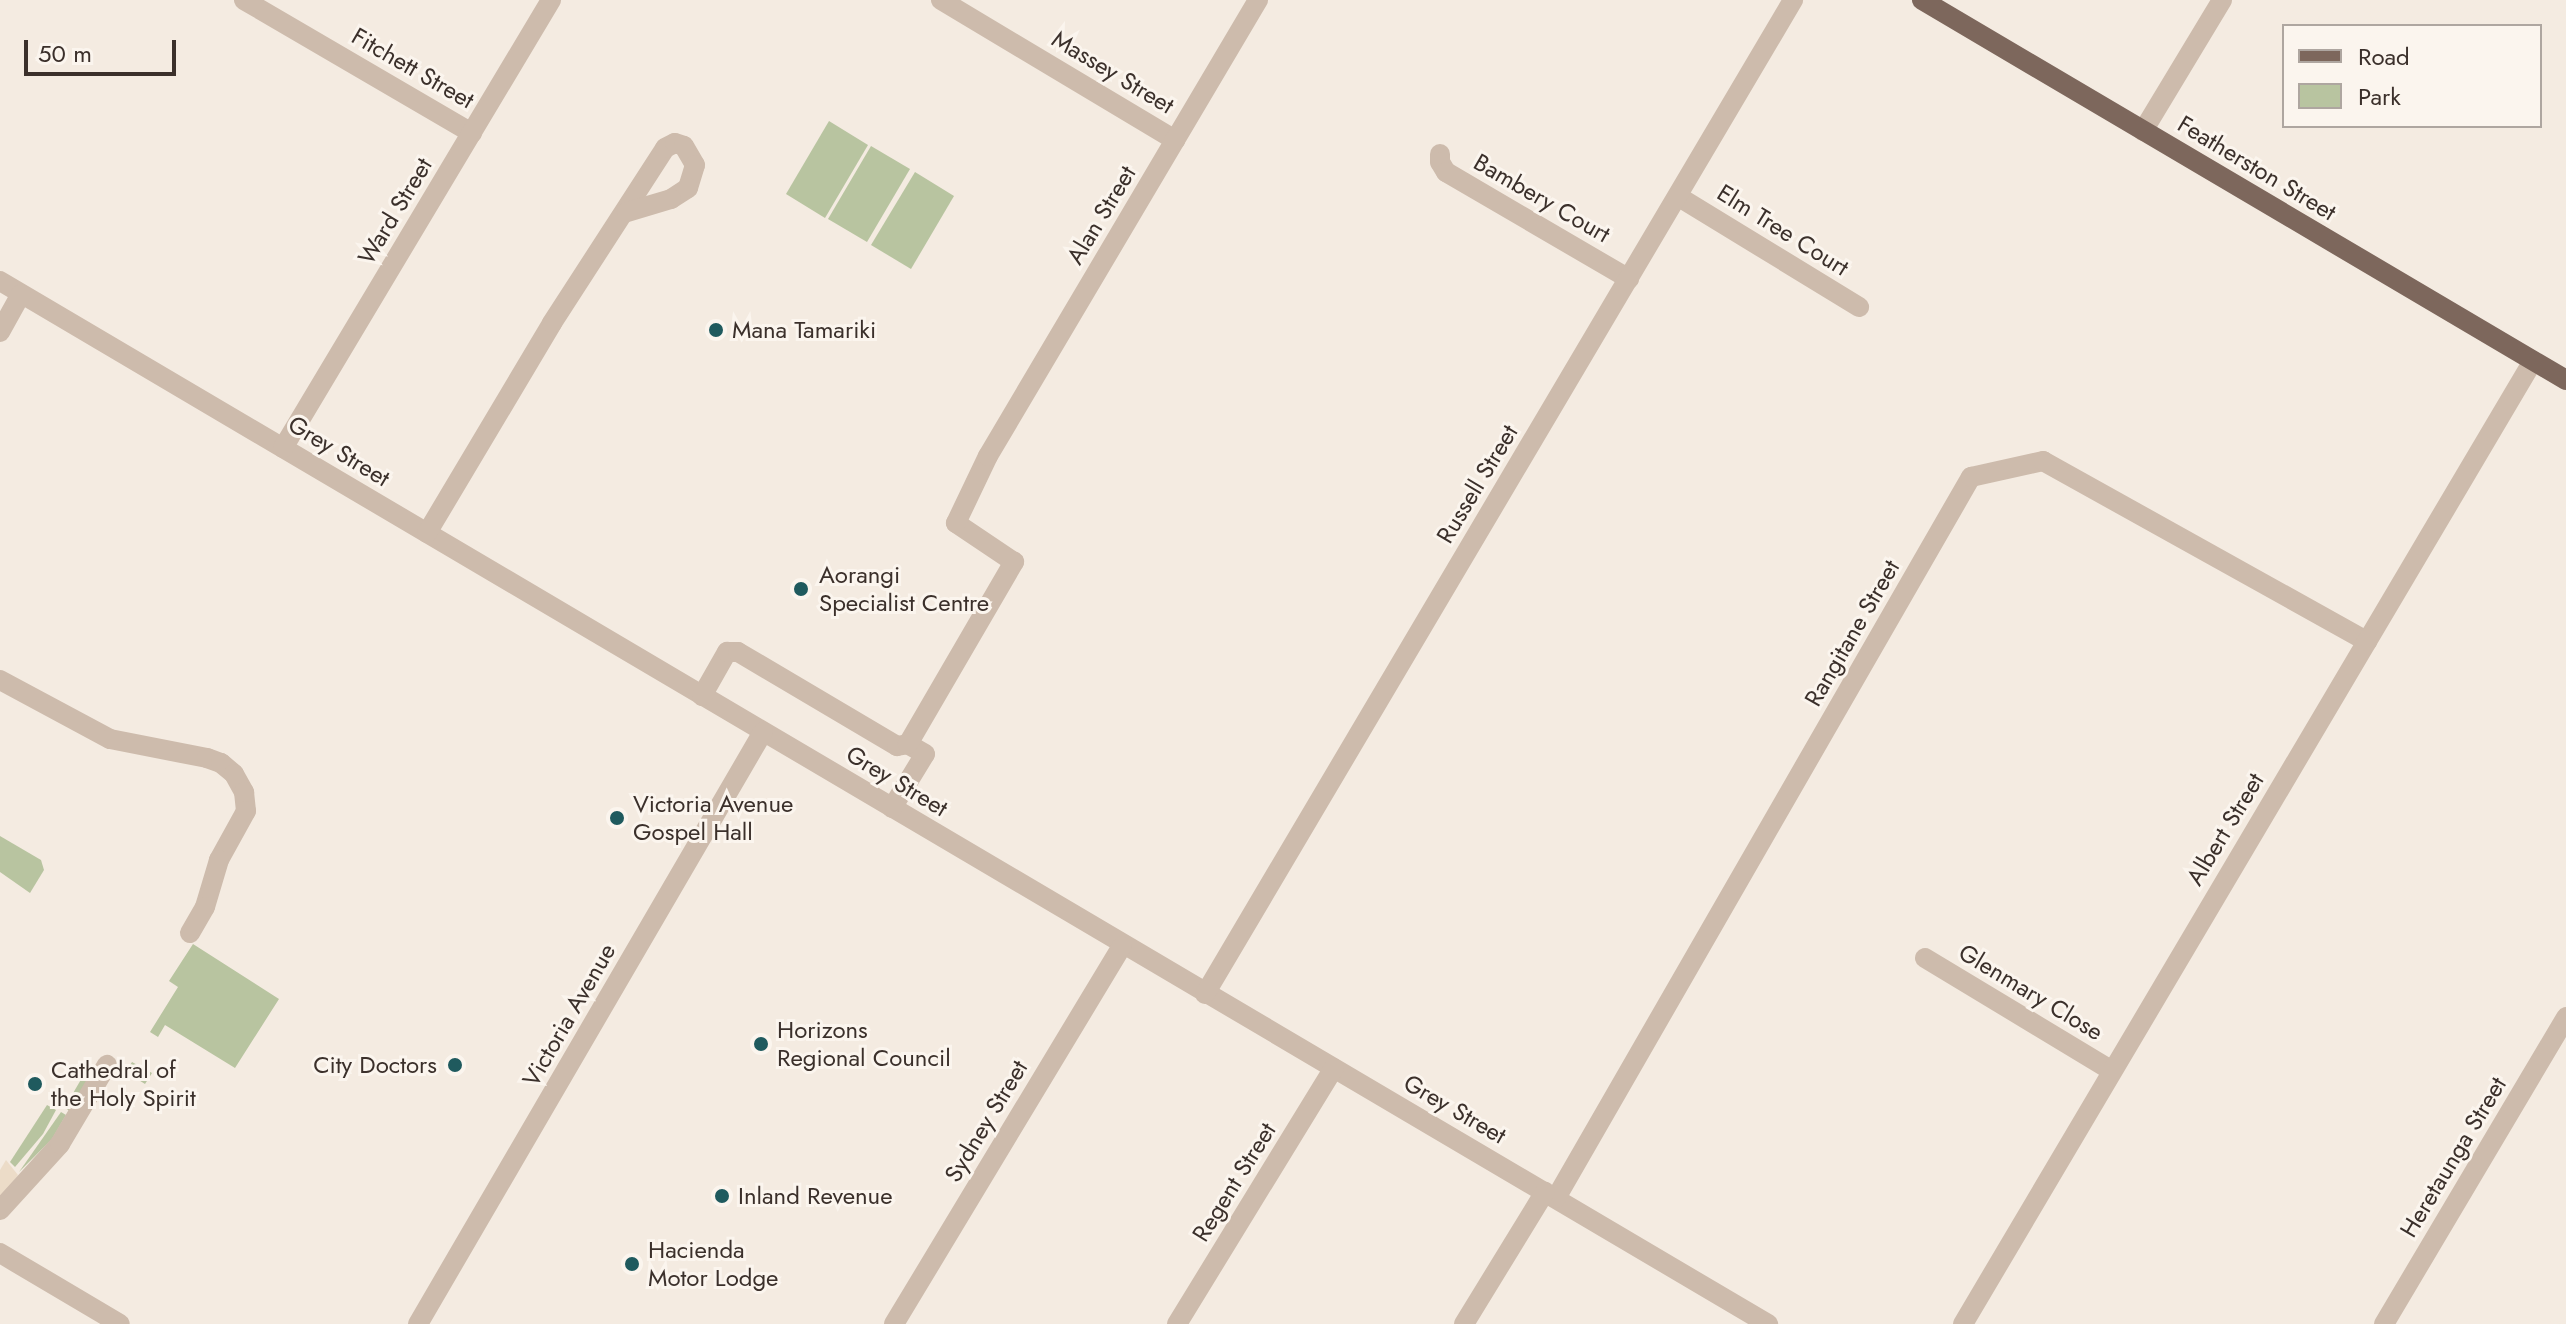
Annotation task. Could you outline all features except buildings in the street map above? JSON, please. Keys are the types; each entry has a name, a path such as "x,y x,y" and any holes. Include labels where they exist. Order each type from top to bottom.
{"main road":[{"name":"Featherston Street","path":"1922,0 2566,380"}],"street":[{"name":"Fitchett Street","path":"244,0 472,133"},
{"name":"Ward Street","path":"283,448 551,0"},
{"name":"Massey Street","path":"941,0 1175,140"},
{"name":"Alan Street","path":"908,744 1014,562 956,523 988,456 1258,0"},
{"name":"Russell Street","path":"1205,994 1793,0"},
{"path":"2143,131 2222,0"},
{"name":"Bambery Court","path":"1440,154 1440,162 1446,172 1629,279"},
{"name":"Elm Tree Court","path":"1679,197 1859,307"},
{"path":"427,533 552,323 605,239 627,212"},
{"name":"Grey Street","path":"0,281 1122,946 1768,1324"},
{"path":"0,332 21,294"},
{"name":"Albert Street","path":"1963,1324 2533,361"},
{"name":"Rangitane Street","path":"1464,1324 1551,1195 1971,477 2043,461 2367,641"},
{"path":"702,696 727,652 738,652 897,746 908,744 925,754 892,808"},
{"path":"0,680 110,739 207,758 221,763 234,774 244,792 246,811 219,860 205,907 190,933"},
{"name":"Victoria Avenue","path":"418,1324 763,732"},
{"name":"Sydney Street","path":"894,1324 1122,946"},
{"name":"Glenmary Close","path":"1925,958 2111,1070"},
{"name":"Heretaunga Street","path":"2384,1324 2559,1044 2566,1017"},
{"path":"0,1210 60,1144 107,1065"},
{"name":"Regent Street","path":"1177,1324 1334,1068"},
{"path":"0,1253 120,1324"}],"green space":[{"path":"829,121 868,145 825,218 786,194"},
{"path":"871,146 910,169 867,242 828,219"},
{"path":"915,172 954,196 911,269 871,245"},
{"path":"0,836 41,860 44,870 30,893 0,872"},
{"path":"193,944 279,999 235,1068 165,1025 158,1037 150,1032 178,987 169,981"},
{"path":"132,1062 152,1073 145,1084 126,1072"},
{"path":"90,1064 94,1070 69,1111 65,1107"},
{"path":"47,1105 56,1110 43,1134 15,1167 10,1162"},
{"path":"61,1112 66,1115 52,1139 19,1172"}],"shaded area":[{"path":"6,1160 18,1175 0,1199 0,1170"}],"place":[{"name":"Mana Tamariki","path":"716,330"},
{"name":"Aorangi Specialist Centre","path":"801,589"},
{"name":"Victoria Avenue Gospel Hall","path":"617,818"},
{"name":"Horizons Regional Council","path":"761,1044"},
{"name":"City Doctors","path":"455,1065"},
{"name":"Cathedral of the Holy Spirit","path":"35,1084"},
{"name":"Inland Revenue","path":"722,1196"},
{"name":"Hacienda Motor Lodge","path":"632,1264"}]}
